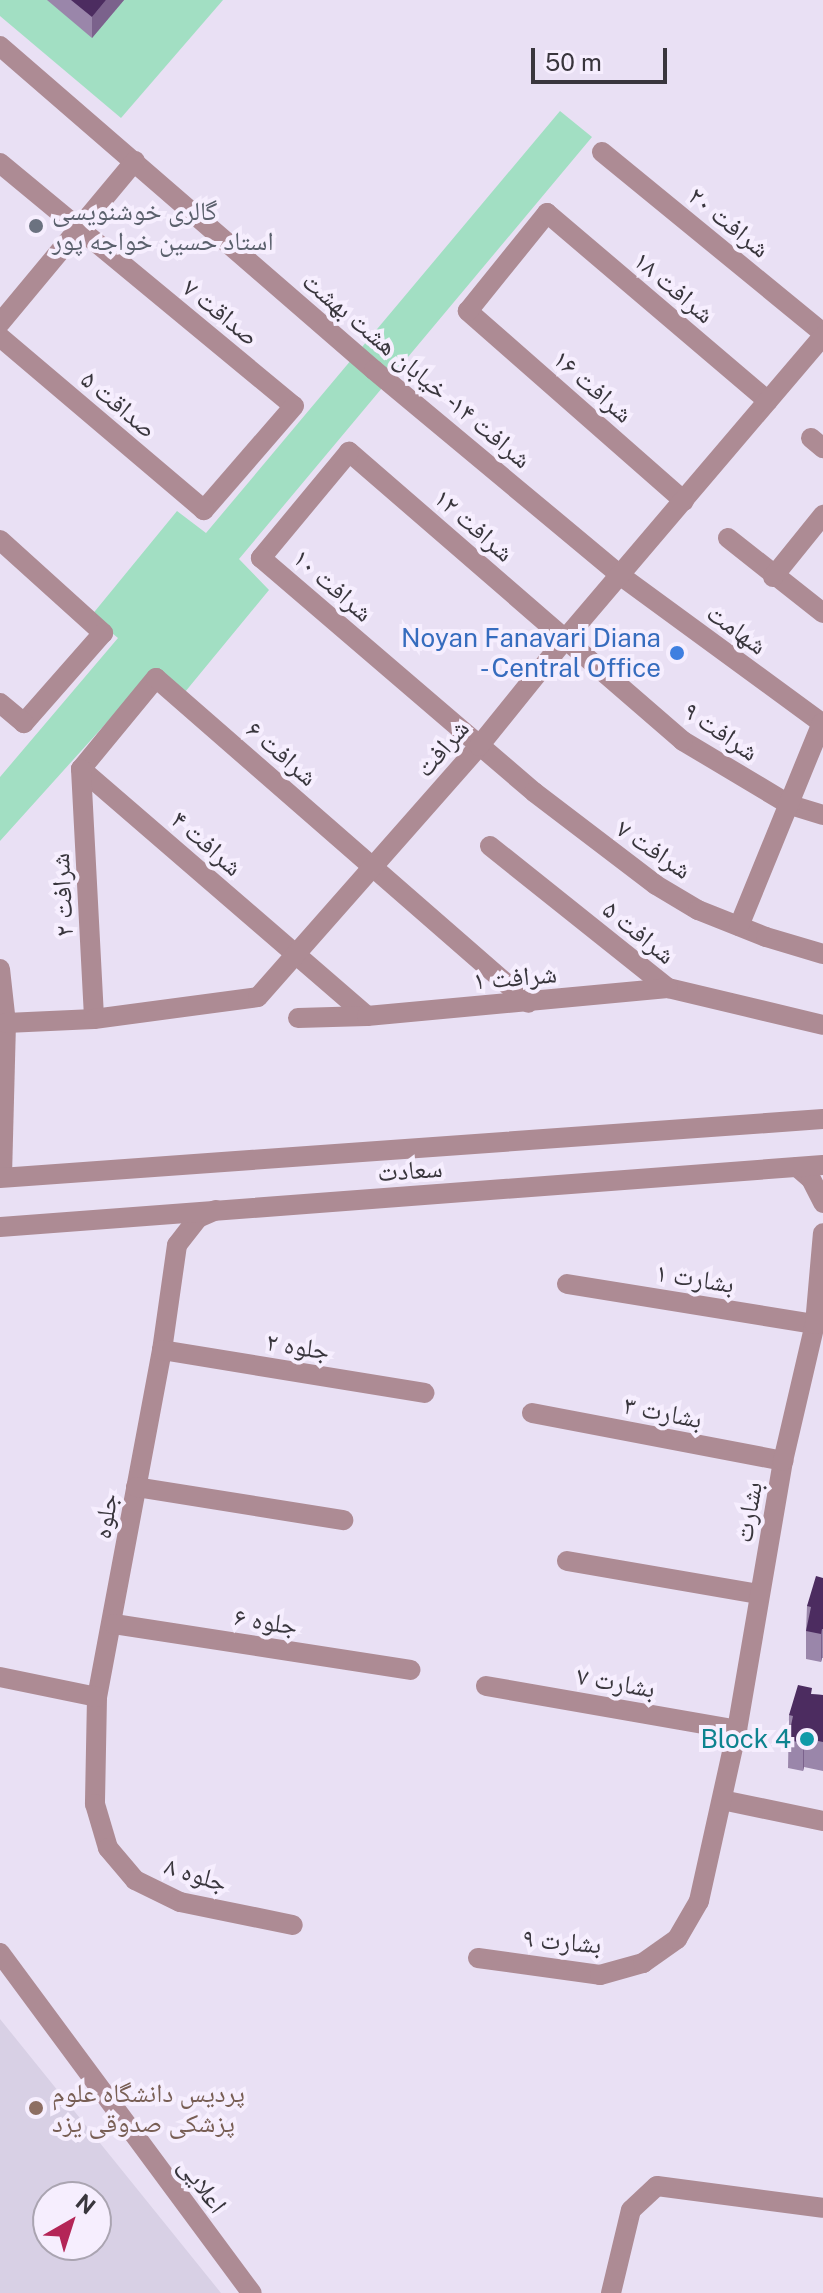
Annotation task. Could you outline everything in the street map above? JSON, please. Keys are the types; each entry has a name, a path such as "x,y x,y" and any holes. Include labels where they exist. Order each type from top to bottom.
{"street":[{"name":"شرافت ۱۴- خیابان هشت بهشت","path":"0,46 374,370 621,576"},
{"name":"شرافت ۲۰","path":"602,152 823,334"},
{"path":"0,323 135,161"},
{"name":"صداقت ۷","path":"0,163 294,406 204,510"},
{"name":"شرافت ۱۶","path":"547,213 468,311 684,501"},
{"name":"شرافت ۱۸","path":"547,213 768,401"},
{"name":"شرافت","path":"6,1023 94,1019 258,997 298,956 479,746 566,638 823,334"},
{"name":"صداقت ۵","path":"0,337 204,510"},
{"name":"شرافت ۱۲","path":"261,558 349,452 566,638"},
{"path":"773,577 823,515"},
{"path":"728,538 773,577 823,613"},
{"path":"0,540 103,633 24,723 0,703"},
{"name":"شرافت ۱۰","path":"261,558 479,746"},
{"name":"شهامت","path":"621,576 822,724"},
{"name":"شرافت ۹","path":"566,638 683,741 790,805 823,815"},
{"name":"شرافت ۶","path":"81,769 156,678 528,1003"},
{"path":"739,926 822,724"},
{"name":"شرافت ۷","path":"479,746 587,835 656,885 698,910 823,954"},
{"name":"شرافت ۴","path":"81,769 298,956"},
{"name":"شرافت ۲","path":"81,769 94,1019"},
{"name":"شرافت ۵","path":"490,846 668,988 823,1025"},
{"path":"298,956 367,1016"},
{"path":"0,969 6,1023 1,1178"},
{"name":"شرافت ۱","path":"298,1018 367,1016 528,1003 668,988"},
{"name":"سعادت","path":"1,1178 823,1119"},
{"name":"سعادت","path":"0,1227 823,1165"},
{"path":"797,1167 811,1179 823,1203"},
{"path":"149,1215 160,1221 177,1245 198,1218 216,1210"},
{"name":"بشارت","path":"722,1800 783,1461 815,1324 823,1233"},
{"name":"جلوه","path":"97,1697 114,1624 162,1350 177,1245"},
{"name":"بشارت ۱","path":"567,1284 815,1324"},
{"name":"جلوه ۲","path":"162,1350 425,1393"},
{"name":"بشارت ۳","path":"532,1413 783,1461"},
{"path":"136,1487 343,1520"},
{"path":"567,1561 759,1594"},
{"name":"جلوه ۶","path":"114,1624 410,1670"},
{"path":"0,1677 97,1697"},
{"name":"بشارت ۷","path":"486,1686 737,1730"},
{"name":"جلوه ۸","path":"97,1697 95,1804 108,1848 135,1880 180,1902 293,1925"},
{"path":"722,1800 823,1821"},
{"name":"بشارت ۹","path":"478,1958 600,1975 643,1963 677,1939 699,1901 722,1800"},
{"name":"اعلایی","path":"0,1953 252,2293"},
{"path":"611,2293 631,2210 657,2186 823,2208"}],"shaded area":[{"name":"پردیس دانشگاه علوم پزشکی صدوقی یزد","path":"0,2019 221,2293 0,2293"}],"green space":[{"path":"0,0 223,0 121,118 0,16"},
{"path":"560,111 592,137 239,559 269,590 185,692 154,670 0,841 0,777 118,638 91,616 177,511 206,533"}],"building":[{"path":"71,0 106,0 92,17"},
{"path":"816,1576 823,1578 821,1634 806,1631 811,1607 807,1606"},
{"path":"798,1685 812,1688 811,1694 823,1695 823,1742 804,1738 803,1743 788,1740 793,1716 789,1715"}],"place":[{"name":"گالری خوشنویسی استاد حسین خواجه پور","path":"36,226"},
{"name":"Noyan Fanavari Diana - Central Office","path":"677,653"},
{"name":"Block 4","path":"807,1739"},
{"name":"پردیس دانشگاه علوم پزشکی صدوقی یزد","path":"36,2108"}]}
